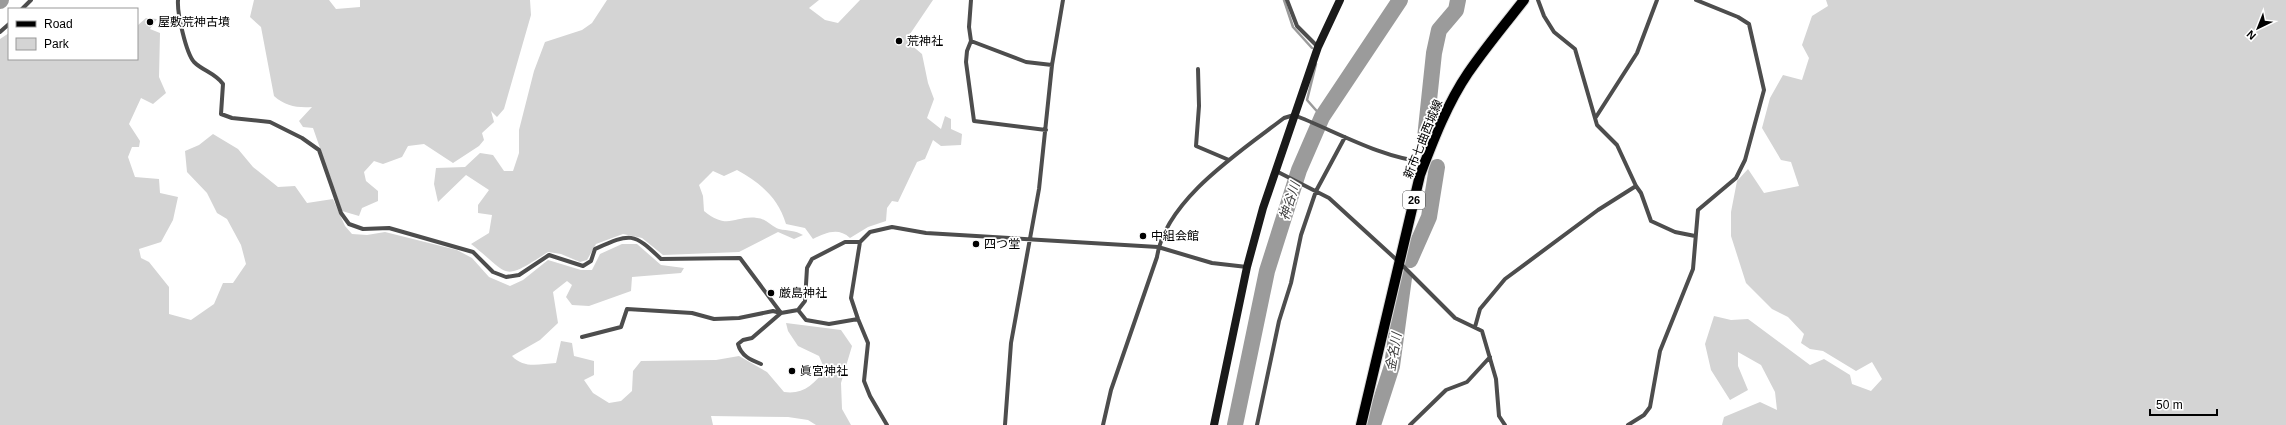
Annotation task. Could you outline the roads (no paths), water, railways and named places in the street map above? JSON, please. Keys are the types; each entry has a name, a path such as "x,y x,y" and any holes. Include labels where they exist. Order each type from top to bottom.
{"main road":[{"name":"新市七曲西城線","path":"1361,425 1399,262 1425,162 1452,101 1468,74 1524,0"}],"street":[{"path":"23,8 31,0"},
{"path":"178,0 187,50 194,62 217,76 224,84 221,114 232,118 270,122 302,138 319,150 340,213 349,224 363,229 389,228 473,252 493,272 506,277 519,275 549,255 583,266 591,261 596,249 619,238 631,236 645,243 662,259 740,258 781,313"},
{"path":"971,0 969,28 971,41 967,51 966,62 974,121 1046,130"},
{"path":"1004,425 1011,342 1031,238 1046,130 1052,65 1063,0"},
{"path":"1287,0 1297,26 1318,47"},
{"path":"1214,425 1247,267 1276,171 1297,116 1318,47 1340,0"},
{"path":"1538,0 1544,16 1554,32 1575,49 1596,117 1597,126 1617,145 1636,186 1641,193 1651,221 1674,232 1695,236"},
{"path":"1596,117 1637,53 1658,0"},
{"path":"1628,425 1644,415 1650,407 1660,351 1693,269 1698,210 1736,178 1745,160 1764,90 1749,24 1738,17 1696,0"},
{"path":"0,32 8,25"},
{"path":"971,41 1026,62 1052,65"},
{"path":"1198,69 1199,106 1196,146 1229,160"},
{"path":"1103,425 1111,390 1157,257 1158,247 1172,220 1191,193 1229,160 1284,118 1297,116 1334,130 1345,137 1412,161 1425,162"},
{"path":"1257,425 1279,321 1291,283 1301,235 1316,191 1345,137"},
{"path":"1276,171 1329,198 1399,262 1455,318 1482,331 1499,393 1499,416 1505,425"},
{"path":"1474,327 1480,309 1506,279 1598,210 1636,186"},
{"path":"887,425 870,396 864,380 868,343 858,320 851,298 860,242 870,232 892,227 926,233 1031,238 1158,247 1212,263 1247,267"},
{"path":"582,337 621,328 627,309 692,313 714,318 739,318 773,311 781,313 798,310 805,301 807,268 812,259 845,242 860,242"},
{"path":"798,310 806,320 829,324 858,320"},
{"path":"761,364 749,359 739,351 738,344 743,340 752,338 781,313"},
{"path":"1410,425 1446,390 1467,382 1490,357"}],"waterway":[{"path":"1284,0 1293,27 1312,48"},
{"name":"神谷川","path":"1235,425 1267,271 1299,170 1322,117 1400,0"},
{"name":"金名川","path":"1425,138 1434,53 1439,30 1456,10 1458,0"},
{"path":"1316,64 1307,100 1322,117"},
{"name":"金名川","path":"1410,260 1429,217 1437,167"},
{"name":"金名川","path":"1373,425 1392,366 1404,278"}],"place":[{"name":"屋敷荒神古墳","path":"150,22"},
{"name":"荒神社","path":"899,41"},
{"name":"中組会館","path":"1143,236"},
{"name":"四つ堂","path":"976,244"},
{"name":"厳島神社","path":"771,293"},
{"name":"眞宮神社","path":"792,371"}]}
